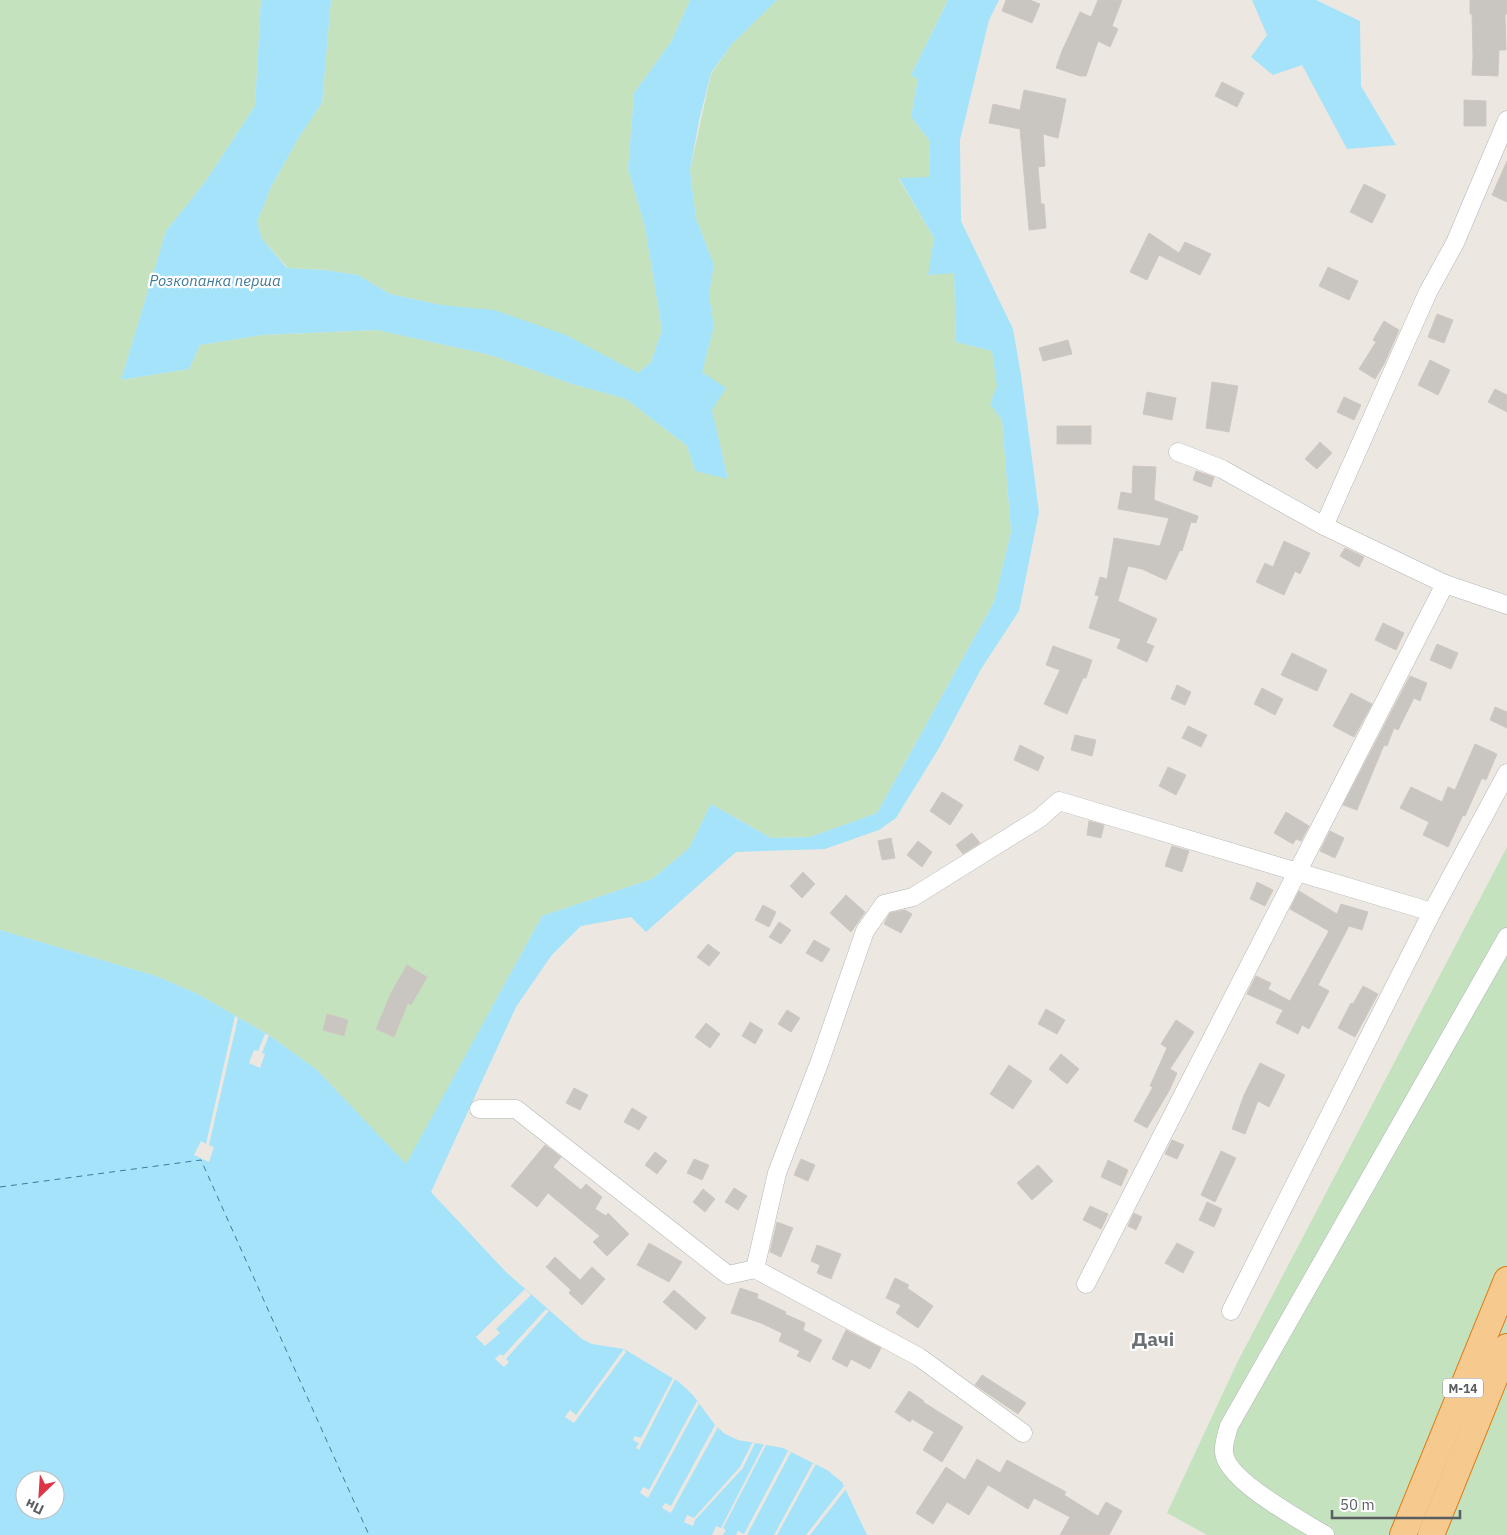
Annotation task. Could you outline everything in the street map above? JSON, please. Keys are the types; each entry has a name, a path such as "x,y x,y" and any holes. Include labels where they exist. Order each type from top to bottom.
{"highway":[{"name":"М-14","path":"1403,1535 1507,1280"},
{"name":"М-14","path":"1431,1535 1507,1347"}],"street":[{"path":"1324,526 1428,292 1455,243 1507,120"},
{"path":"1178,452 1222,469 1324,526 1445,584 1507,606"},
{"path":"1086,1284 1445,584"},
{"path":"1231,1311 1432,912 1507,773"},
{"path":"755,1269 777,1173 820,1062 865,931 884,904 913,897 1040,818 1058,801 1432,912"},
{"path":"1325,1535 1260,1495 1234,1474 1223,1453 1229,1426 1507,937"},
{"path":"479,1109 516,1109 728,1275 755,1269 919,1357 1023,1433"}],"green space":[{"path":"0,0 261,0 255,106 205,182 166,231 121,380 189,369 200,345 262,335 377,330 490,355 572,384 626,399 687,446 695,471 728,478 702,372 714,327 709,295 714,265 696,218 690,170 711,74 732,44 777,0 948,0 911,75 918,79 911,117 930,141 929,178 899,179 934,238 929,275 954,272 956,342 992,351 998,386 990,404 1002,420 1011,532 994,602 877,813 810,837 771,838 711,804 689,848 652,879 542,916 406,1165 317,1070 269,1035 196,993 156,976 0,930"},
{"path":"331,0 690,0 671,42 634,93 628,169 645,227 662,330 651,362 638,373 601,355 441,305 390,294 358,275 325,270 288,268 262,239 257,222 271,187 299,137 322,103"},
{"path":"1507,847 1507,1535 1207,1535 1167,1513 1237,1363"}],"water":[{"name":"Розкопанка перша","path":"261,0 331,0 322,103 299,137 271,187 257,222 262,239 287,268 325,270 358,275 390,294 441,305 494,310 566,335 638,373 651,362 662,330 645,227 628,169 634,93 671,42 690,0 777,0 732,44 711,73 699,121 690,170 696,218 714,265 709,295 714,327 702,372 726,388 712,410 728,479 695,471 687,446 626,399 572,384 490,355 377,330 262,335 200,345 189,369 121,380 166,231 205,182 255,106"},
{"path":"948,0 999,0 989,20 960,140 961,221 1013,329 1021,375 1039,512 1019,611 981,669 939,748 896,818 879,830 825,849 736,852 646,932 631,917 581,926 551,956 516,1007 431,1192 505,1271 582,1339 592,1344 624,1349 679,1382 693,1395 715,1425 725,1434 738,1440 783,1448 827,1470 842,1482 867,1535 0,1535 0,930 156,976 196,993 269,1035 317,1070 406,1164 542,916 652,879 689,848 711,804 771,838 810,837 877,813 994,602 1011,532 1002,420 990,404 997,386 992,351 956,342 954,273 928,275 934,238 899,178 929,177 930,141 911,117 918,79 911,75"},
{"path":"1252,0 1316,0 1360,21 1361,86 1396,145 1347,149 1302,65 1273,75 1251,57 1267,35"}],"pier":[{"path":"235,1016 238,1018 209,1145 214,1147 209,1162 194,1155 201,1141 206,1144"},
{"path":"265,1034 269,1035 262,1053 265,1054 260,1068 249,1063 254,1050 258,1051"},
{"path":"525,1289 531,1295 496,1329 500,1333 485,1346 476,1337"},
{"path":"546,1309 549,1311 506,1359 509,1362 504,1367 495,1359 500,1354 503,1356"},
{"path":"624,1349 626,1352 574,1423 565,1417 570,1410 576,1415"},
{"path":"673,1378 675,1379 639,1450 636,1448 639,1443 633,1440 635,1436 641,1438"},
{"path":"697,1401 699,1404 648,1498 640,1493 643,1487 649,1490"},
{"path":"715,1425 718,1427 671,1513 662,1508 665,1503 671,1506"},
{"path":"752,1443 755,1443 743,1468 695,1520 693,1526 684,1522 687,1515 694,1518 740,1467"},
{"path":"764,1444 766,1445 723,1528 726,1530 723,1535 712,1535 716,1526 721,1528"},
{"path":"788,1451 791,1452 747,1535 736,1535 738,1531 744,1534"},
{"path":"813,1463 816,1464 777,1535 774,1535"},
{"path":"844,1486 846,1489 810,1535 806,1535"}],"building":[{"path":"1006,0 1030,0 1040,4 1032,23 1002,11"},
{"path":"1098,0 1122,0 1112,26 1118,29 1110,47 1098,41 1086,76 1080,76 1056,68 1080,12 1091,17"},
{"path":"1470,0 1507,0 1507,14 1505,14 1506,50 1499,50 1498,76 1472,75 1472,14 1470,14"},
{"path":"1222,82 1244,93 1237,107 1215,96"},
{"path":"1024,90 1066,99 1058,138 1043,134 1045,166 1038,167 1041,204 1044,204 1046,228 1029,230 1020,129 989,123 993,104 1020,110"},
{"path":"1464,100 1486,101 1486,126 1464,126"},
{"path":"1507,161 1507,202 1492,195"},
{"path":"1364,184 1386,195 1372,223 1350,212"},
{"path":"1149,233 1179,253 1185,242 1211,254 1200,275 1159,255 1147,280 1130,272"},
{"path":"1328,267 1358,281 1349,300 1319,286"},
{"path":"1437,314 1453,320 1444,343 1428,337"},
{"path":"1384,321 1399,330 1375,379 1359,369 1376,342 1373,340"},
{"path":"1068,340 1072,354 1043,361 1039,348"},
{"path":"1430,360 1450,370 1438,395 1418,385"},
{"path":"1212,382 1238,386 1229,432 1206,428"},
{"path":"1495,389 1507,395 1507,412 1488,402"},
{"path":"1147,392 1176,398 1172,420 1143,414"},
{"path":"1344,397 1361,405 1354,420 1337,412"},
{"path":"1057,426 1091,426 1091,444 1057,444"},
{"path":"1320,442 1332,453 1317,469 1305,459"},
{"path":"1133,466 1156,467 1154,500 1198,516 1196,523 1191,522 1182,551 1180,550 1166,580 1142,569 1128,566 1118,601 1157,619 1146,643 1154,646 1147,662 1117,648 1121,639 1089,628 1099,596 1095,595 1100,577 1107,579 1114,538 1160,546 1169,518 1118,509 1121,492 1132,494"},
{"path":"1196,471 1214,477 1211,487 1193,480"},
{"path":"1284,541 1310,553 1300,574 1295,571 1284,595 1256,582 1265,563 1273,567"},
{"path":"1345,548 1364,557 1359,567 1340,556"},
{"path":"1383,623 1404,633 1396,650 1375,640"},
{"path":"1437,644 1458,653 1451,669 1430,660"},
{"path":"1053,646 1092,660 1086,678 1083,678 1067,714 1044,704 1060,670 1046,665"},
{"path":"1292,653 1327,670 1317,691 1281,675"},
{"path":"1410,676 1427,683 1420,701 1414,698 1398,730 1394,728 1387,746 1384,745 1357,810 1343,805"},
{"path":"1177,685 1191,692 1185,705 1171,699"},
{"path":"1262,688 1283,699 1275,715 1254,704"},
{"path":"1351,693 1372,704 1354,737 1333,726"},
{"path":"1495,707 1507,712 1507,728 1490,720"},
{"path":"1188,726 1207,735 1201,747 1182,738"},
{"path":"1075,735 1096,740 1092,756 1071,750"},
{"path":"1475,744 1497,754 1486,780 1482,778 1465,816 1463,815 1448,847 1423,835 1429,822 1400,808 1411,787 1442,802 1448,787 1455,790"},
{"path":"1020,745 1044,757 1038,771 1014,760"},
{"path":"1168,767 1186,775 1176,795 1159,786"},
{"path":"942,792 963,805 950,825 930,811"},
{"path":"1286,812 1309,826 1301,841 1296,839 1293,844 1274,833"},
{"path":"1089,821 1104,825 1101,838 1087,835"},
{"path":"1330,831 1344,838 1335,858 1320,851"},
{"path":"972,833 980,843 963,854 956,845"},
{"path":"891,838 895,858 882,860 878,841"},
{"path":"918,841 932,852 922,867 907,855"},
{"path":"1172,846 1189,851 1182,872 1165,866"},
{"path":"803,872 815,884 802,898 790,886"},
{"path":"1257,882 1273,890 1265,906 1250,899"},
{"path":"1299,891 1337,914 1341,904 1368,912 1362,930 1349,926 1318,985 1329,991 1309,1029 1302,1025 1298,1034 1276,1023 1283,1010 1247,994 1256,976 1271,983 1268,989 1290,1001 1329,931 1290,909"},
{"path":"846,895 865,912 851,932 830,913"},
{"path":"763,905 776,912 769,927 755,920"},
{"path":"905,910 912,914 901,933 884,924 890,913"},
{"path":"779,922 791,930 781,944 769,937"},
{"path":"814,940 830,949 822,962 806,953"},
{"path":"708,944 720,953 709,966 697,957"},
{"path":"407,965 427,977 411,1005 408,1003 394,1037 376,1029 391,993"},
{"path":"1363,986 1378,994 1355,1037 1338,1028 1351,1003 1353,1004"},
{"path":"1046,1009 1065,1020 1057,1034 1038,1024"},
{"path":"787,1010 800,1018 791,1032 778,1024"},
{"path":"327,1014 348,1020 344,1036 323,1030"},
{"path":"1176,1020 1194,1032 1170,1069 1177,1073 1169,1091 1147,1128 1134,1121 1153,1087 1150,1086 1167,1048 1161,1044"},
{"path":"750,1022 763,1030 755,1044 742,1036"},
{"path":"706,1023 720,1034 710,1048 695,1037"},
{"path":"1061,1054 1079,1069 1067,1084 1049,1069"},
{"path":"1260,1063 1285,1075 1269,1107 1258,1101 1245,1134 1232,1129 1244,1095"},
{"path":"1009,1065 1032,1081 1013,1109 990,1094"},
{"path":"574,1088 588,1095 580,1110 566,1103"},
{"path":"632,1108 647,1117 639,1130 624,1122"},
{"path":"1172,1140 1184,1145 1177,1159 1165,1154"},
{"path":"545,1145 561,1157 553,1167 581,1190 586,1184 602,1197 595,1209 606,1216 608,1213 629,1234 607,1256 593,1242 600,1236 548,1193 537,1207 511,1186"},
{"path":"1221,1151 1236,1158 1215,1202 1201,1195"},
{"path":"655,1152 667,1161 657,1174 645,1165"},
{"path":"694,1159 709,1165 702,1180 687,1173"},
{"path":"801,1159 815,1165 808,1181 794,1175"},
{"path":"1108,1160 1128,1170 1121,1186 1101,1177"},
{"path":"1038,1165 1053,1181 1032,1200 1017,1183"},
{"path":"734,1188 747,1196 738,1210 725,1202"},
{"path":"703,1189 715,1199 705,1212 693,1202"},
{"path":"1207,1202 1222,1209 1214,1227 1199,1220"},
{"path":"1090,1206 1108,1214 1101,1229 1083,1220"},
{"path":"1134,1213 1142,1217 1136,1230 1128,1226"},
{"path":"777,1222 793,1228 781,1257 770,1252"},
{"path":"649,1243 682,1262 669,1282 637,1265"},
{"path":"1177,1243 1194,1252 1183,1273 1165,1263"},
{"path":"817,1245 841,1254 831,1279 817,1273 820,1265 811,1261"},
{"path":"555,1257 580,1280 592,1267 605,1279 582,1305 569,1293 571,1290 546,1267"},
{"path":"895,1278 909,1285 907,1288 933,1306 918,1328 896,1313 901,1305 886,1298"},
{"path":"740,1288 758,1294 757,1298 805,1323 803,1330 822,1340 810,1362 797,1356 800,1351 779,1341 782,1333 761,1323 731,1313"},
{"path":"674,1290 706,1318 696,1330 663,1302"},
{"path":"846,1330 881,1348 870,1369 851,1359 847,1367 832,1359"},
{"path":"982,1375 1026,1403 1018,1414 975,1385"},
{"path":"909,1391 963,1427 942,1462 923,1450 934,1432 912,1419 910,1422 895,1412"},
{"path":"977,1459 1000,1473 1007,1460 1066,1492 1064,1495 1098,1516 1106,1502 1122,1511 1109,1535 1060,1535 1070,1517 1034,1498 1028,1509 988,1485 969,1515 947,1502 933,1524 916,1513 946,1467 965,1480"}],"ferry route":[{"path":"0,1187 201,1160 369,1535"}],"district":[{"name":"Дачі","path":"1153,1339"}]}
